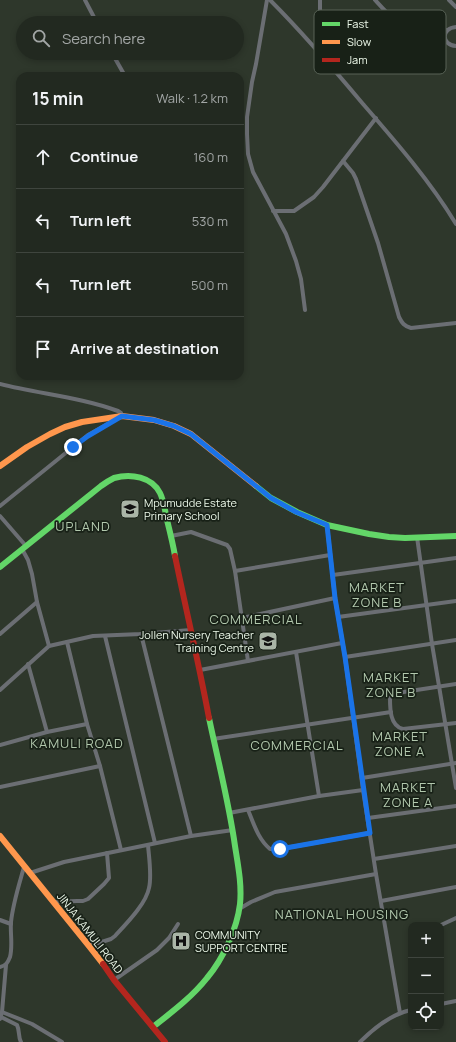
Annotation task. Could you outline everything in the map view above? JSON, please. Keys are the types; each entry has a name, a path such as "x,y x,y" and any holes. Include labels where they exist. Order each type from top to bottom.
{"street":[{"path":"85,0 93,16"},
{"path":"269,0 289,19 314,47"},
{"path":"269,0 252,82 247,117 248,154 253,172 286,234 296,261 301,279 305,310"},
{"path":"375,0 384,10"},
{"path":"449,0 456,7"},
{"path":"446,34 447,30 456,27"},
{"path":"446,41 451,45 456,46"},
{"path":"116,60 123,72"},
{"path":"338,74 376,118 436,193 456,224"},
{"path":"273,211 294,211 314,197 376,118"},
{"path":"343,161 356,179 378,243 402,323 411,328 456,323"},
{"path":"0,384 22,390 78,400 118,411 122,416"},
{"path":"0,506 88,436 122,416"},
{"path":"0,466 32,444 65,427 82,422 122,416 154,420 174,426 191,434 271,498 296,512 327,525 389,537 456,536"},
{"path":"0,567 101,486 114,478 127,475 140,477 150,482 159,491 164,504 200,670 213,739 233,830 240,875 239,910 228,946 220,962 194,994 153,1027"},
{"path":"0,516 24,548 49,646"},
{"path":"327,525 335,598 354,717 363,790 400,1013"},
{"path":"171,536 190,532 227,545 230,549 235,571 248,661"},
{"path":"417,537 445,724 454,763 456,788"},
{"path":"235,571 330,555"},
{"path":"333,575 456,558"},
{"path":"242,618 335,598"},
{"path":"338,617 456,601"},
{"path":"0,634 37,602"},
{"path":"0,690 49,646 93,636 191,630"},
{"path":"141,634 191,836"},
{"path":"105,636 155,843"},
{"path":"345,657 456,640"},
{"path":"67,642 87,724 100,766 121,850"},
{"path":"200,670 342,643"},
{"path":"296,652 319,796"},
{"path":"28,664 47,732"},
{"path":"456,684 397,693 392,695 390,698 391,712 394,723 400,728 403,729 456,723"},
{"path":"213,739 391,712"},
{"path":"0,745 47,732 87,724"},
{"path":"362,778 454,763"},
{"path":"0,787 100,766"},
{"path":"229,813 319,796 363,790"},
{"path":"368,818 456,806"},
{"path":"248,810 262,841 270,849 280,849 370,833"},
{"path":"30,873 64,862 106,853 191,836 233,830"},
{"name":"JINJA KAMULI ROAD","path":"0,836 165,1042"},
{"path":"89,946 111,939 138,910 147,895 150,883 148,845"},
{"path":"374,859 456,846"},
{"path":"53,902 83,901 88,899 99,889 109,878 106,853"},
{"path":"21,1042 17,1025 0,1018 2,1012 6,965 10,958 11,950 11,924 14,905 24,867"},
{"path":"239,910 251,902 275,892 376,874"},
{"path":"381,901 456,887"},
{"path":"444,924 456,918"},
{"path":"0,920 11,924"},
{"path":"114,980 157,950 178,924"},
{"path":"0,967 6,965"},
{"path":"444,1003 456,1001"},
{"path":"360,1042 369,1032 378,1026 400,1013 408,1011"},
{"path":"2,1012 32,1024 62,1042"}],"traffic: fast":[{"path":"0,567 103,485 114,478 127,476 134,476 152,483 160,493 175,556"},
{"path":"256,486 271,498 297,512 327,525 389,537 405,538 456,536"},
{"path":"153,1027 188,998 213,970 224,953 236,923 240,904 240,882 230,814 209,718"}],"traffic: slow":[{"path":"0,466 27,447 65,427 82,422 122,416 154,420 174,426 191,434 256,486"},
{"path":"0,836 103,964"}],"traffic: jam":[{"path":"175,556 209,718"},
{"path":"103,964 114,980 165,1042"}],"place":[{"name":"Mpumudde Estate Primary School","path":"130,509"},
{"name":"Jollen Nursery Teacher Training Centre","path":"268,641"},
{"name":"COMMUNITY SUPPORT CENTRE","path":"181,941"}],"district":[{"name":"UPLAND","path":"83,526"},
{"name":"MARKET ZONE B","path":"377,594"},
{"name":"COMMERCIAL","path":"256,619"},
{"name":"MARKET ZONE B","path":"391,684"},
{"name":"KAMULI ROAD","path":"77,743"},
{"name":"MARKET ZONE A","path":"400,744"},
{"name":"COMMERCIAL","path":"297,745"},
{"name":"MARKET ZONE A","path":"408,794"},
{"name":"NATIONAL HOUSING","path":"342,914"}],"route":[{"path":"73,447 88,436 122,416 154,420 174,426 191,434 271,498 296,512 327,525 335,598 354,717 370,833 280,849"}]}
